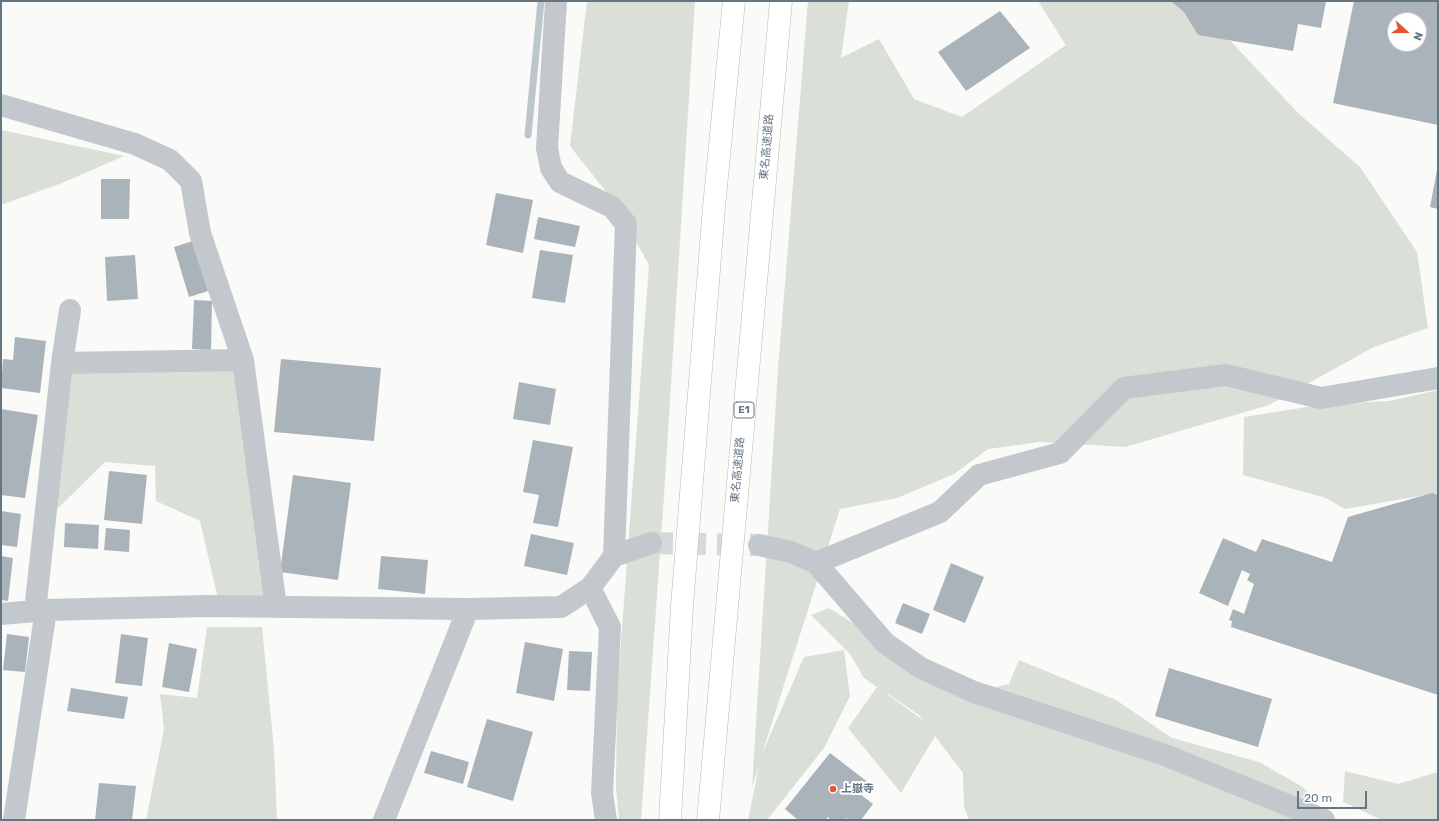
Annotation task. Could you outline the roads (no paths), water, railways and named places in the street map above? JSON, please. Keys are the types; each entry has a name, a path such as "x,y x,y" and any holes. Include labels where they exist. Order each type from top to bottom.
{"highway":[{"path":"670,820 682,606 714,207 734,1"},
{"name":"東名高速道路","path":"708,820 781,1"}],"street":[{"path":"556,1 547,148 551,168 560,182 612,207 626,224 614,556"},
{"path":"1,105 134,144 170,160 191,181 200,233 243,360 276,607"},
{"path":"14,820 41,611 62,363 70,310"},
{"path":"62,363 243,360"},
{"path":"816,563 940,512 979,475 1060,453 1124,388 1226,375 1321,398 1438,378"},
{"path":"1,614 41,611 206,606 468,609 561,607 590,588 614,556 651,543"},
{"path":"759,544 791,552 816,563 885,643 921,668 974,692 1165,754 1324,820"},
{"path":"590,588 610,627 602,793 606,820"},
{"path":"384,820 468,609"}],"waterway":[{"path":"528,135 541,1"}],"tunnel":[{"path":"651,543 759,545"}],"place":[{"name":"上嶽寺","path":"833,789"}]}
